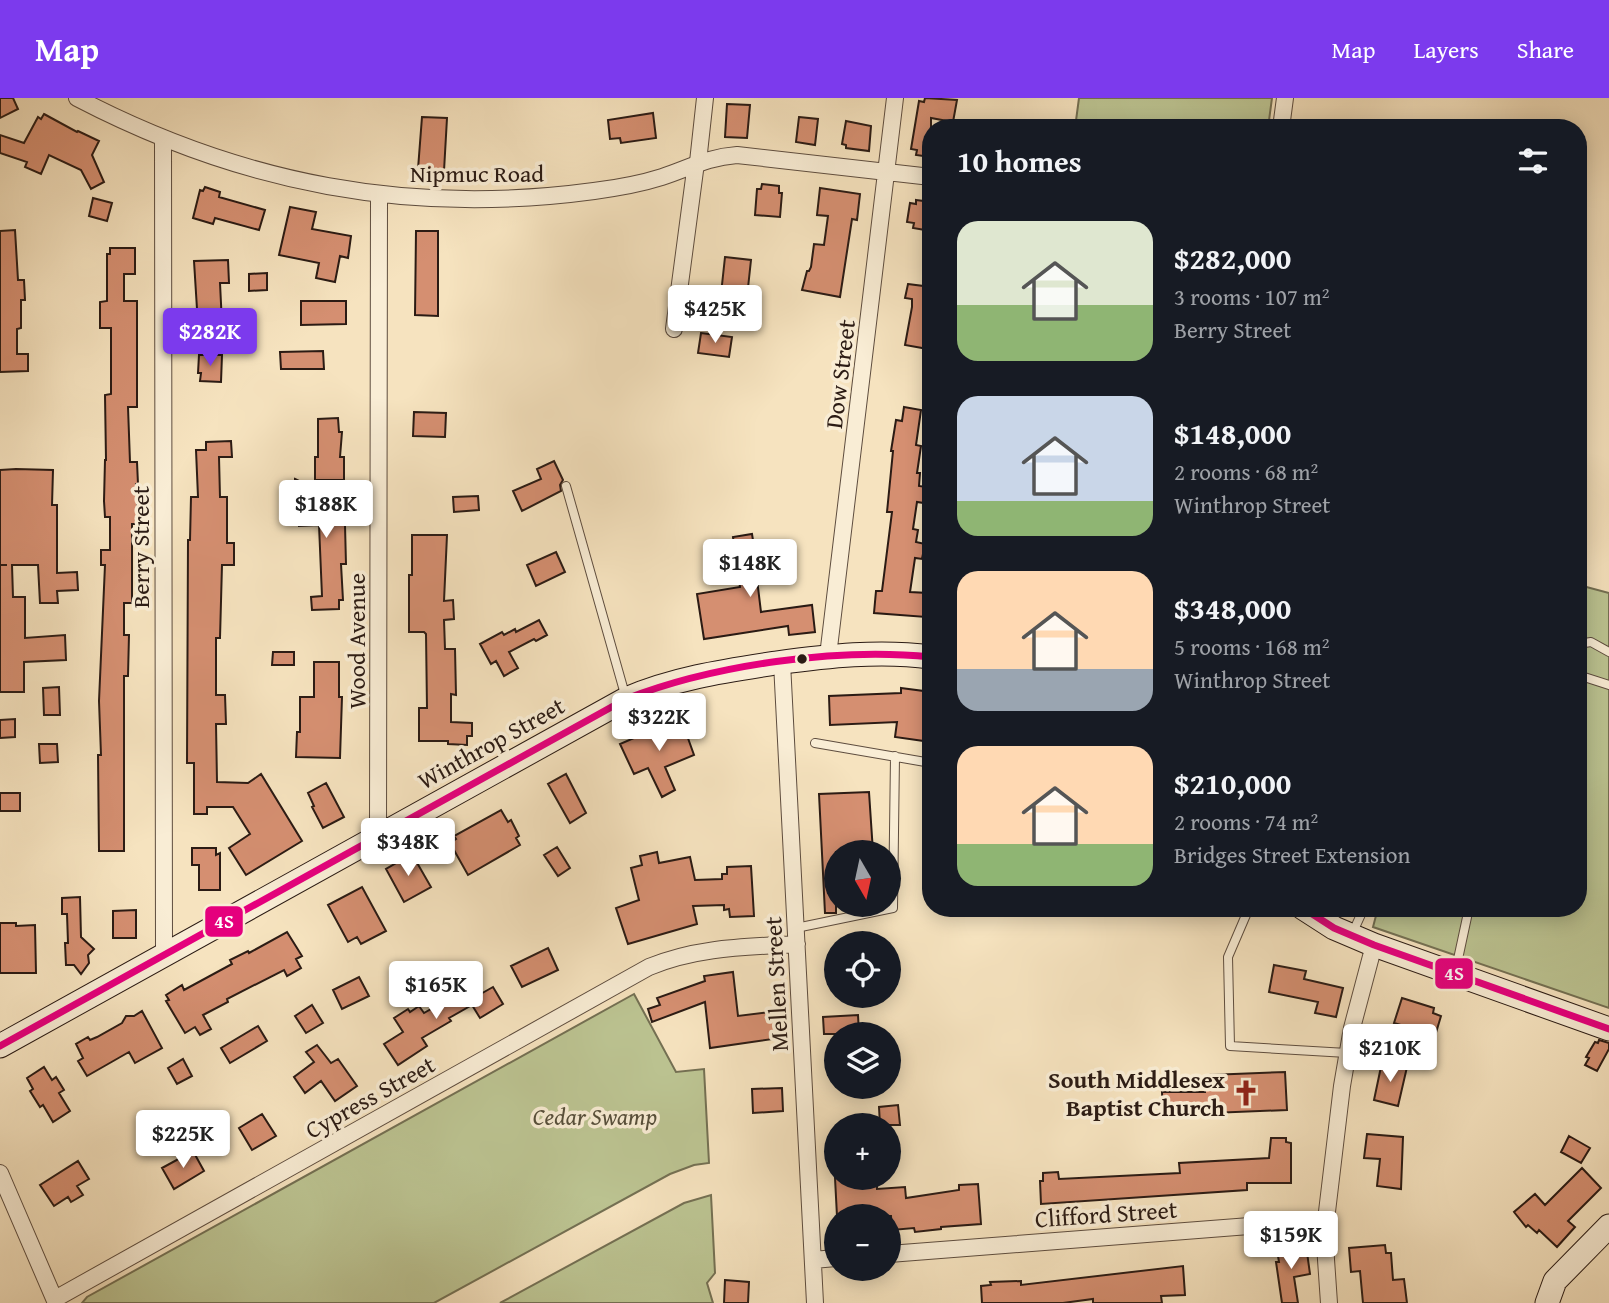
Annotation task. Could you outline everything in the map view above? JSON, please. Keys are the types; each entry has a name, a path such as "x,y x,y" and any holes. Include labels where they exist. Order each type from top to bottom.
{"street":[{"name":"Nipmuc Road","path":"77,98 217,160 342,189 379,194 458,201 531,198 632,185 716,156 737,155 922,176"},
{"path":"674,329 705,98"},
{"name":"Dow Street","path":"828,656 895,98"},
{"path":"1282,119 1285,98"},
{"name":"Berry Street","path":"163,138 164,955"},
{"name":"Wood Avenue","path":"378,836 379,194"},
{"name":"Winthrop Street","path":"0,1046 626,699 679,680 709,673 828,656 873,653 922,656"},
{"name":"Mellen Street","path":"782,663 815,1303"},
{"path":"1318,917 1351,936 1374,945 1609,1029"},
{"name":"Cypress Street","path":"55,1301 649,967 703,950 796,936"},
{"path":"1329,1303 1326,1220 1347,1053 1374,945"},
{"path":"0,1173 55,1301"},
{"name":"Clifford Street","path":"901,1253 1326,1220"},
{"path":"1548,1303 1555,1281 1609,1226"},
{"path":"813,1260 824,1259"}],"lane":[{"path":"566,486 626,699"},
{"path":"1587,643 1591,642 1609,652"},
{"path":"1587,678 1609,685"},
{"path":"815,743 922,762"},
{"path":"796,936 893,908 895,757"},
{"path":"1245,917 1228,957 1230,1046 1347,1053"},
{"path":"1351,936 1360,917"},
{"path":"1455,973 1467,917"}],"green space":[{"path":"1079,98 1272,98 1269,119 1076,119"},
{"path":"1587,587 1609,593 1609,1008 1373,927 1376,917 1587,917"},
{"name":"Cedar Swamp","path":"634,994 676,1072 704,1069 709,1163 694,1165 670,1174 434,1303 82,1303 87,1297"},
{"path":"711,1195 715,1273 707,1283 713,1303 500,1303 684,1203"}],"building":[{"path":"0,98 13,98 18,109 0,118"},
{"path":"925,98 957,100 954,119 922,119 922,156 916,155 917,150 911,149 919,101 924,102"},
{"path":"727,104 750,105 747,138 725,137"},
{"path":"653,113 656,138 621,143 620,138 610,139 608,120"},
{"path":"44,114 99,141 92,155 104,182 91,189 81,170 49,155 41,174 25,167 27,162 0,153 0,135 24,143 38,117 41,119"},
{"path":"422,117 447,118 444,171 418,169"},
{"path":"799,117 818,119 815,145 796,142"},
{"path":"846,121 871,126 869,151 846,148 846,145 842,144"},
{"path":"762,184 779,186 779,193 782,193 780,217 755,215 757,189 761,189"},
{"path":"205,187 220,192 219,197 265,210 259,230 215,218 213,224 193,218 200,190 203,191"},
{"path":"820,188 860,194 857,220 852,219 840,297 802,290 807,271 811,267 814,244 824,245 828,216 817,215"},
{"path":"93,198 112,203 107,221 89,216"},
{"path":"916,200 922,201 922,230 913,228 914,223 907,222 910,203 916,204"},
{"path":"290,207 316,212 312,229 351,236 348,258 340,256 335,282 316,278 319,263 279,255"},
{"path":"15,230 18,280 24,280 25,300 21,300 17,354 28,354 28,371 0,372 0,231"},
{"path":"416,231 438,231 438,316 415,315"},
{"path":"110,248 135,248 135,274 124,274 124,301 137,301 137,407 128,407 130,462 137,462 138,524 132,524 132,603 124,603 124,635 129,635 128,676 124,676 124,851 99,851 99,701 105,565 101,565 101,550 110,550 110,517 105,517 104,501 105,395 111,394 111,328 100,328 100,302 107,301 107,254 110,254"},
{"path":"725,257 751,260 747,297 721,294"},
{"path":"228,260 229,283 220,283 222,324 198,325 194,261"},
{"path":"267,273 267,290 249,291 249,274"},
{"path":"908,284 922,286 922,348 905,345 912,299 905,298"},
{"path":"301,301 346,301 346,324 301,325"},
{"path":"701,333 732,337 729,357 698,353"},
{"path":"323,351 324,369 281,369 280,352"},
{"path":"199,355 222,355 221,382 200,381"},
{"path":"904,407 921,410 916,445 921,446 917,473 920,473 922,503 917,502 913,529 918,530 916,542 922,543 922,559 915,558 910,592 922,593 922,617 874,613 876,591 882,591 892,512 887,512 891,451 896,420 902,421"},
{"path":"414,412 446,413 445,437 413,436"},
{"path":"338,418 339,432 342,432 340,457 344,457 344,480 315,480 318,419"},
{"path":"231,441 232,457 219,457 220,497 227,497 227,543 234,543 234,565 222,565 220,638 216,638 216,695 225,695 226,724 216,724 217,782 248,783 261,774 302,841 246,875 229,848 250,834 233,807 207,807 207,814 194,814 194,763 187,763 188,540 191,497 198,497 196,450 206,450 206,442"},
{"path":"554,461 563,480 561,491 522,511 513,491 541,479 537,469"},
{"path":"0,470 53,470 52,505 57,505 57,573 77,572 78,590 57,591 58,603 40,603 38,565 12,565 13,597 25,597 25,638 65,635 66,660 24,662 24,692 0,692"},
{"path":"295,479 344,503 344,508 349,507 349,525 345,525 346,564 341,564 343,600 339,600 339,609 312,610 311,597 322,596 319,525 299,526"},
{"path":"478,496 479,510 454,512 453,497"},
{"path":"752,534 755,553 789,549 791,567 756,571 761,612 812,605 815,632 789,635 788,626 704,639 697,594 740,587 733,537"},
{"path":"412,535 447,535 444,601 453,600 454,619 444,620 445,649 455,649 456,695 451,694 451,722 472,723 472,736 467,736 467,745 448,744 448,741 419,741 419,708 427,708 426,634 409,632"},
{"path":"556,552 565,572 536,586 527,565"},
{"path":"539,620 547,635 509,652 518,668 504,676 496,661 491,664 480,644 502,632 504,635 515,629 516,632"},
{"path":"273,652 294,652 294,665 272,665"},
{"path":"314,662 339,662 339,697 342,697 340,758 296,757 297,732 300,732 300,697 314,697"},
{"path":"59,687 60,715 44,715 43,688"},
{"path":"901,688 922,691 922,741 895,737 897,722 830,725 829,696 901,693"},
{"path":"680,716 694,755 665,767 675,790 662,797 648,768 634,774 620,744 669,726 667,721"},
{"path":"15,719 15,737 0,738 0,720"},
{"path":"39,744 57,744 58,762 40,763"},
{"path":"566,774 586,813 570,823 548,784"},
{"path":"326,783 344,817 323,828 308,793"},
{"path":"869,792 872,840 824,840 824,893 819,794"},
{"path":"0,793 20,793 20,811 0,811"},
{"path":"501,810 508,822 511,820 519,836 516,838 520,845 468,875 450,843 456,839 454,836"},
{"path":"557,847 570,868 558,876 544,855"},
{"path":"192,848 216,848 216,855 220,853 220,890 199,890 199,865 192,865"},
{"path":"657,852 659,863 690,857 695,880 722,879 722,874 727,874 727,867 751,866 754,916 730,917 729,909 724,910 724,905 693,906 697,924 628,944 616,908 639,900 631,868 642,865 640,856"},
{"path":"412,854 431,887 404,902 386,869"},
{"path":"362,887 386,931 361,944 357,937 348,942 328,905"},
{"path":"80,897 81,937 94,949 88,955 89,963 81,974 74,965 66,965 67,914 62,914 62,898"},
{"path":"136,910 136,938 113,938 113,911"},
{"path":"0,923 35,925 36,973 0,973"},
{"path":"287,932 302,956 296,959 301,968 287,976 284,970 227,999 228,1002 203,1015 211,1029 200,1035 195,1027 185,1033 166,1001 169,1000 166,995 182,985 184,990 232,964 230,960"},
{"path":"548,948 558,970 522,987 511,966"},
{"path":"1274,965 1306,971 1304,979 1343,988 1336,1017 1315,1013 1318,1002 1269,992"},
{"path":"733,972 738,1016 777,1011 780,1038 710,1048 705,1002 652,1022 648,1009 660,1005 657,998 705,981 704,976"},
{"path":"359,977 369,996 342,1009 333,990"},
{"path":"471,986 477,996 493,987 503,1004 480,1018 472,1005 449,1018 451,1021 422,1038 427,1046 398,1065 384,1044 403,1032 394,1018 419,1006 424,1013"},
{"path":"1402,998 1434,1008 1433,1013 1441,1016 1435,1036 1420,1032 1418,1039 1402,1034 1404,1026 1394,1023"},
{"path":"312,1005 323,1023 306,1033 295,1016"},
{"path":"142,1011 162,1048 135,1063 129,1052 87,1076 78,1061 83,1058 76,1044 88,1037 90,1040 97,1037 122,1023 126,1016 134,1016"},
{"path":"858,1015 858,1022 824,1022 824,1034 823,1017"},
{"path":"258,1026 267,1041 230,1063 221,1048"},
{"path":"1599,1040 1609,1043 1609,1049 1597,1071 1585,1065 1589,1058 1586,1057"},
{"path":"317,1045 331,1063 338,1059 357,1086 335,1101 321,1081 305,1093 294,1077 314,1062 306,1052"},
{"path":"183,1059 192,1076 177,1084 168,1068"},
{"path":"1382,1062 1407,1067 1398,1106 1374,1100"},
{"path":"44,1067 52,1080 56,1077 64,1090 59,1093 70,1111 53,1122 30,1091 33,1089 27,1078"},
{"path":"1285,1072 1287,1110 1163,1115 1162,1092 1205,1092 1205,1082 1209,1082 1209,1075"},
{"path":"782,1088 783,1111 753,1113 752,1089"},
{"path":"898,1105 899,1113 879,1113 879,1107"},
{"path":"262,1114 276,1136 252,1150 239,1128"},
{"path":"1367,1134 1403,1137 1401,1189 1377,1186 1380,1159 1364,1158"},
{"path":"1569,1136 1590,1148 1581,1163 1561,1152"},
{"path":"1271,1138 1286,1138 1286,1142 1291,1143 1291,1183 1247,1183 1247,1190 1041,1204 1040,1181 1043,1181 1043,1173 1058,1172 1059,1179 1180,1173 1179,1163 1269,1158"},
{"path":"193,1151 204,1171 174,1189 162,1168"},
{"path":"78,1161 89,1179 77,1186 83,1195 71,1202 68,1197 54,1206 40,1185"},
{"path":"1582,1168 1601,1188 1568,1221 1575,1227 1557,1247 1539,1230 1537,1233 1528,1225 1526,1227 1514,1212 1535,1194 1545,1205"},
{"path":"978,1184 981,1224 915,1232 914,1228 901,1229 901,1204 836,1204 836,1190 901,1190 901,1187 905,1187 906,1198 959,1190 959,1185"},
{"path":"1306,1245 1310,1274 1294,1277 1298,1303 1282,1303 1276,1262 1279,1262 1277,1250"},
{"path":"1385,1245 1386,1253 1391,1253 1393,1280 1404,1279 1407,1303 1363,1303 1360,1271 1351,1272 1349,1248"},
{"path":"1183,1266 1185,1295 1161,1296 1162,1303 1093,1303 1093,1299 1063,1303 982,1303 981,1286 991,1285 990,1282 1021,1281 1021,1285"},
{"path":"725,1280 749,1282 748,1303 724,1303"}],"transit line":[{"name":"4S","path":"0,1046 626,699 697,677 776,662 856,655 922,656"},
{"name":"4S","path":"1317,917 1334,928 1374,945 1609,1029"}],"place":[{"name":"South Middlesex Baptist Church","path":"1246,1093"}]}
